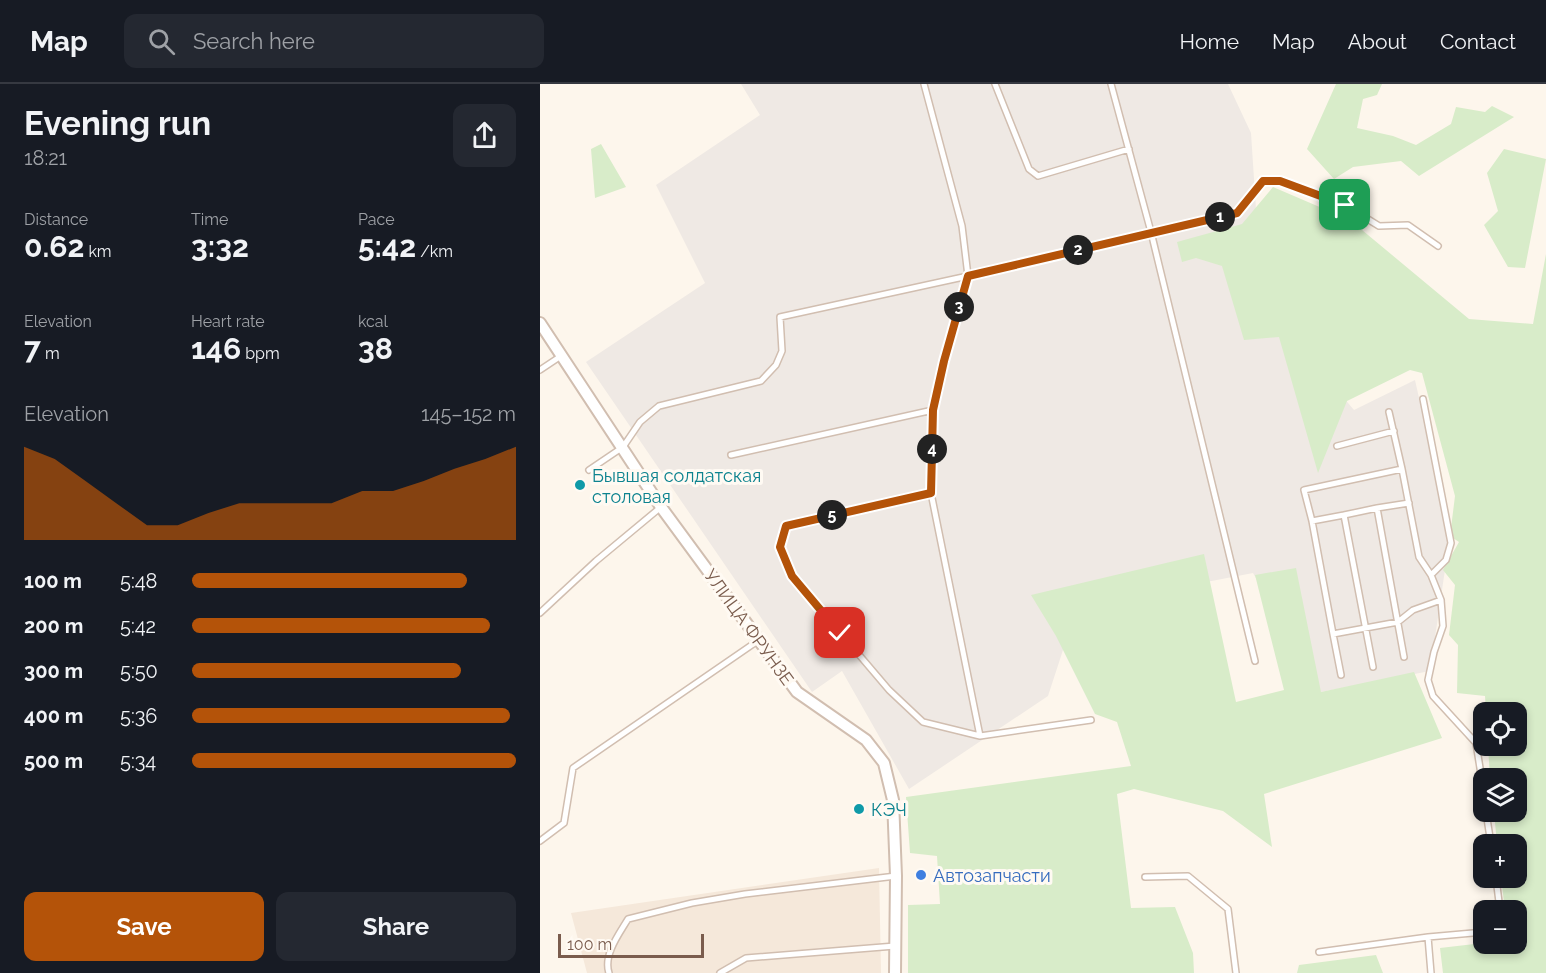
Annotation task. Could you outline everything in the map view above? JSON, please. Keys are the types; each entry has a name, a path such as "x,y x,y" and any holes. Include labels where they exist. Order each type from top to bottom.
{"street":[{"name":"УЛИЦА ФРУНЗЕ","path":"540,323 661,507 797,692 866,740 884,763 893,800 896,876 895,973"}],"lane":[{"path":"924,84 962,226 968,276 933,410 931,493 980,736"},
{"path":"995,84 1029,169 1038,176 1129,149"},
{"path":"1112,84 1151,232 1255,661"},
{"path":"589,470 622,447 639,422 659,406 760,381 776,364 782,351 780,317 1237,213 1263,181 1280,181 1345,205 1379,226 1408,225 1438,246"},
{"path":"540,370 563,355"},
{"path":"1423,399 1451,543 1446,560 1431,575"},
{"path":"731,455 933,410"},
{"path":"1389,412 1419,557 1431,575 1441,600 1443,626 1428,680 1433,696 1476,742 1480,768"},
{"path":"1337,446 1394,431"},
{"path":"1341,675 1304,490 1402,469"},
{"path":"931,493 786,526 780,547 792,576 889,690 923,722 980,736 1091,720"},
{"path":"1312,521 1409,503"},
{"path":"540,613 596,561 661,507"},
{"path":"1377,508 1404,657"},
{"path":"1344,515 1372,668"},
{"path":"1333,634 1398,621 1413,610 1441,600"},
{"path":"540,841 564,824 573,768 759,640"},
{"path":"609,973 606,966 628,919 692,903 734,896 896,876"},
{"path":"1145,877 1188,876 1228,909 1236,973"},
{"path":"1318,952 1473,933"},
{"path":"1428,937 1431,973"},
{"path":"720,973 746,958 895,946"}],"shaded area":[{"path":"741,84 1228,84 1251,133 1262,301 1354,410 1415,380 1450,536 1430,671 1321,692 1253,573 1077,607 1048,696 909,789 842,671 812,692 586,362 705,283 656,185 760,115"},
{"path":"879,868 881,973 587,973 571,913"}],"green space":[{"path":"1336,84 1382,84 1377,95 1363,99 1357,128 1393,136 1416,145 1451,124 1456,107 1485,112 1492,106 1514,117 1419,176 1401,161 1353,167 1334,179 1307,149"},
{"path":"601,144 626,187 595,198 591,149"},
{"path":"1504,149 1546,159 1525,268 1508,267 1484,225 1498,211 1487,173"},
{"path":"1273,187 1350,220 1469,319 1533,324 1546,254 1546,973 1443,973 1440,948 1473,944 1473,954 1527,954 1527,900 1504,900 1502,888 1527,888 1527,834 1496,834 1495,822 1527,822 1527,768 1489,768 1489,756 1527,756 1527,702 1485,702 1485,696 1457,693 1458,645 1449,635 1455,585 1443,570 1459,542 1450,536 1455,496 1422,373 1410,370 1347,401 1318,473 1279,337 1244,340 1222,266 1196,258 1182,262 1177,242 1242,224"},
{"path":"1204,554 1236,702 1284,690 1255,575 1296,568 1321,692 1414,672 1442,738 1264,794 1272,847 1223,811 1134,789 1117,794 1131,908 1175,907 1193,953 1194,973 908,973 908,905 940,904 937,856 910,853 906,797 1131,766 1117,722 1095,714 1056,636 1031,595"},
{"path":"1376,955 1383,973 1297,973 1299,965"}],"place":[{"name":"Бывшая солдатская столовая","path":"580,485"},
{"name":"КЭЧ","path":"859,809"},
{"name":"Автозапчасти","path":"921,875"}],"route":[{"path":"840,633 792,576 780,547 786,526 931,493 933,410 968,276 1237,213 1263,181 1280,181 1345,205"}]}
